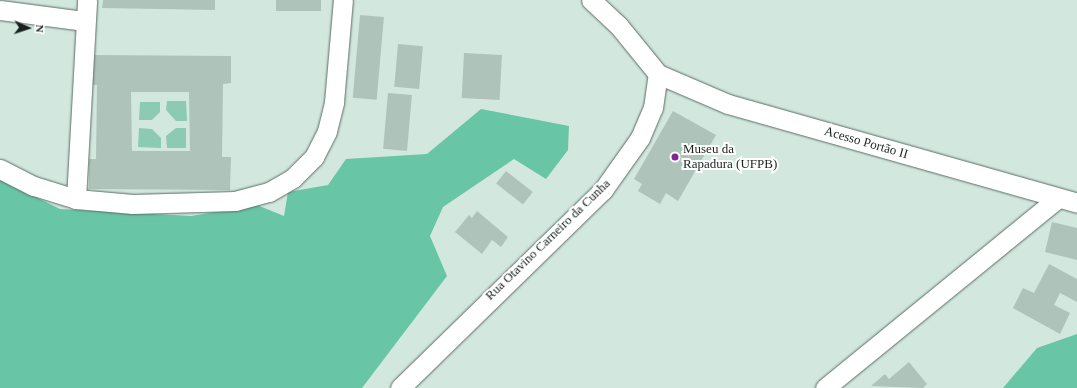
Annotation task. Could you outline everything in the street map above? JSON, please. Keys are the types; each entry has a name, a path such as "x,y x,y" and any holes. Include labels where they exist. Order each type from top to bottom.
{"street":[{"path":"76,199 87,0"},
{"path":"0,169 34,186 76,199 147,204 236,201 269,192 293,178 314,156 327,131 334,102 343,0"},
{"path":"591,0 620,26 658,74"},
{"path":"0,10 85,21"},
{"name":"Acesso Portão II","path":"658,74 728,104 1057,199 1077,203"},
{"name":"Rua Otavino Carneiro da Cunha","path":"400,388 603,190 640,138 653,108 658,74"},
{"path":"825,388 1057,199"}],"green space":[{"path":"167,101 186,101 187,121 176,121 166,110"},
{"path":"140,102 160,102 160,112 152,120 139,120"},
{"path":"481,109 569,126 568,150 546,179 514,159 443,207 430,236 447,276 362,388 0,388 0,179 60,209 191,216 257,205 284,216 288,192 328,185 346,159 427,154"},
{"path":"139,128 152,129 161,138 161,148 138,147"},
{"path":"176,128 186,128 186,148 167,148 166,136"},
{"path":"1077,334 1077,388 1003,388 1037,348"}],"building":[{"path":"103,0 215,0 215,10 102,8"},
{"path":"276,0 321,0 321,11 276,11"},
{"path":"360,15 384,17 377,100 353,98"},
{"path":"398,44 423,46 419,89 394,87"},
{"path":"464,53 502,55 500,100 462,98"},
{"path":"91,55 231,56 231,83 223,84 222,157 231,157 230,190 89,189 89,159 96,159 97,85 91,85","holes":["131,92 189,92 190,151 132,151"]},
{"path":"388,93 412,95 407,151 383,149"},
{"name":"Museu da Rapadura (UFPB)","path":"673,111 716,135 678,201 666,193 660,204 638,191 642,184 634,179"},
{"path":"506,171 533,192 523,205 496,184"},
{"path":"477,211 508,237 501,247 492,240 482,254 455,232 469,215 472,218"},
{"path":"1052,222 1077,228 1077,260 1045,252"},
{"path":"1049,264 1077,279 1077,302 1060,293 1054,305 1070,313 1060,334 1013,308 1023,288 1034,293"},
{"path":"909,362 927,384 923,388 871,386 885,374 889,379"}],"place":[{"name":"Museu da Rapadura (UFPB)","path":"675,157"}]}
